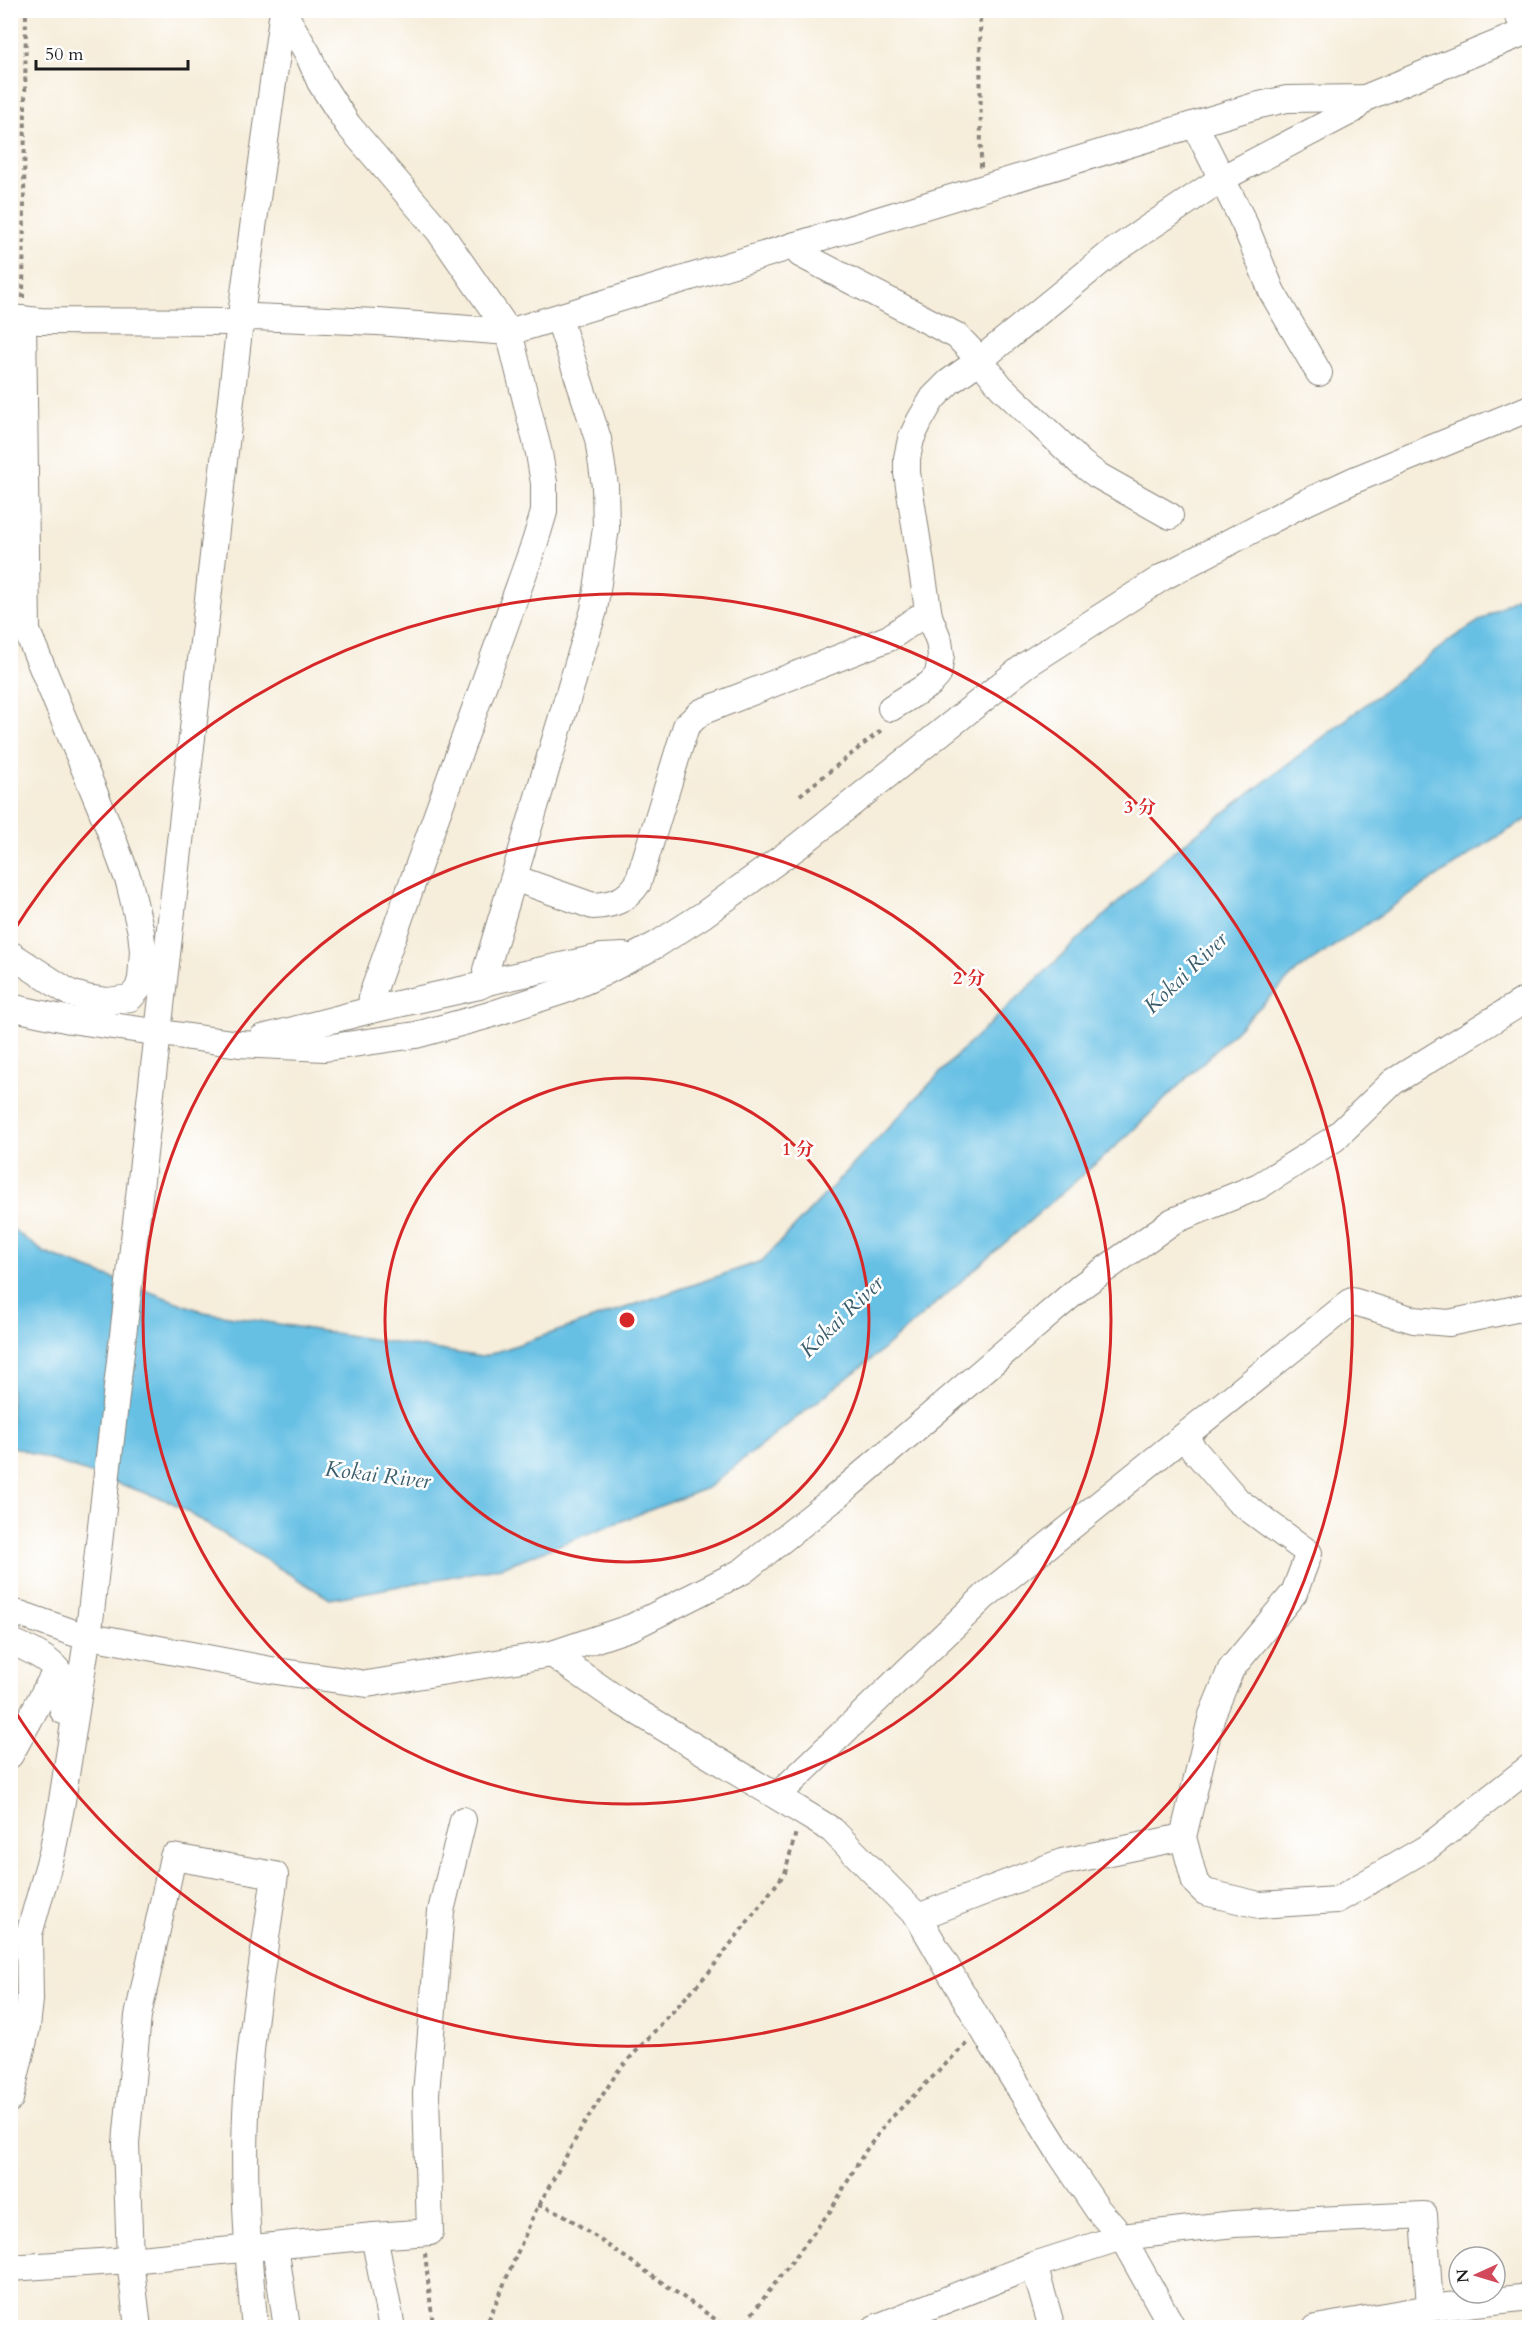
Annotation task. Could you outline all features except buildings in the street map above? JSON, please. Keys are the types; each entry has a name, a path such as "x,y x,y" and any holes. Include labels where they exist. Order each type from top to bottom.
{"street":[{"path":"10,2098 27,2027 30,2000 29,1934 52,1853 61,1808 88,1628 240,322 284,12"},
{"path":"284,12 308,54 320,82 348,125 439,231 509,332 539,453 544,483 544,512 535,542 371,1003"},
{"path":"891,708 930,684 938,675 941,655 939,641 929,616 907,473 907,458 911,440 933,398 949,382 980,360 1111,253 1221,179 1353,110 1365,98 1524,24"},
{"path":"10,954 70,993 108,1001 123,1000 133,996 141,979 143,951 137,908 123,865 27,631 17,318 240,322 253,317 355,321 509,332 559,319 1255,106 1287,99 1365,98"},
{"path":"1195,125 1245,225 1272,292 1319,373"},
{"path":"795,245 800,254 957,336 1001,387 1081,463 1097,475 1170,516"},
{"path":"239,1044 371,1003 479,986 487,976 594,610 606,528 605,486 598,439 559,319"},
{"path":"10,1007 157,1042 324,1048 416,1035 562,991 638,955 703,915 779,860 1026,665 1123,601 1195,559 1298,506 1354,480 1530,408"},
{"path":"514,878 593,906 621,901 631,894 638,882 686,726 692,718 700,712 889,638 918,618 929,616"},
{"path":"487,976 602,957 638,955"},
{"path":"10,990 70,1020"},
{"path":"20,1614 276,1671 367,1684 552,1654 632,1627 743,1571 831,1501 1083,1285 1173,1221 1259,1186 1334,1139 1393,1083 1530,997"},
{"path":"777,1796 985,1596 1352,1301 1414,1320 1449,1323 1530,1306"},
{"path":"1183,1437 1238,1501 1309,1553 1294,1593 1231,1669 1212,1715 1184,1837 1195,1882 1205,1892 1258,1905 1337,1900 1428,1847 1530,1767"},
{"path":"10,1641 45,1657 64,1680 65,1694 50,1793 52,1801 61,1808"},
{"path":"552,1654 618,1700 832,1830 918,1917 982,2028 1061,2156 1098,2210 1122,2237 1173,2328"},
{"path":"10,1755 56,1671"},
{"path":"10,2268 130,2260 429,2232 426,2094 441,1911 463,1820"},
{"path":"918,1917 1062,1862 1184,1837"},
{"path":"138,2328 130,2260 126,2143 138,2016 173,1857 275,1875 247,2096 247,2249 255,2328"},
{"path":"875,2328 1034,2265 1122,2237 1234,2224 1424,2215 1437,2314"},
{"path":"374,2236 392,2328"},
{"path":"275,2246 287,2328"},
{"path":"1034,2265 1052,2328"},
{"path":"1316,2328 1437,2314 1530,2297"}],"path":[{"path":"17,318 26,10"},
{"path":"980,10 983,190"},
{"path":"800,795 893,721 891,708"},
{"path":"485,2328 538,2205 584,2124 618,2071 709,1972 785,1872 802,1811"},
{"path":"741,2328 831,2210 864,2153 888,2121 982,2028"},
{"path":"538,2205 561,2213 728,2328"},
{"path":"423,2232 433,2326 442,2328"}],"water":[{"name":"Kokai River","path":"1529,589 1529,818 1492,840 1297,971 1127,1136 879,1353 707,1488 502,1567 330,1599 171,1502 11,1446 11,1228 45,1253 204,1312 482,1357 762,1261 958,1054 1166,857 1454,637"}]}
